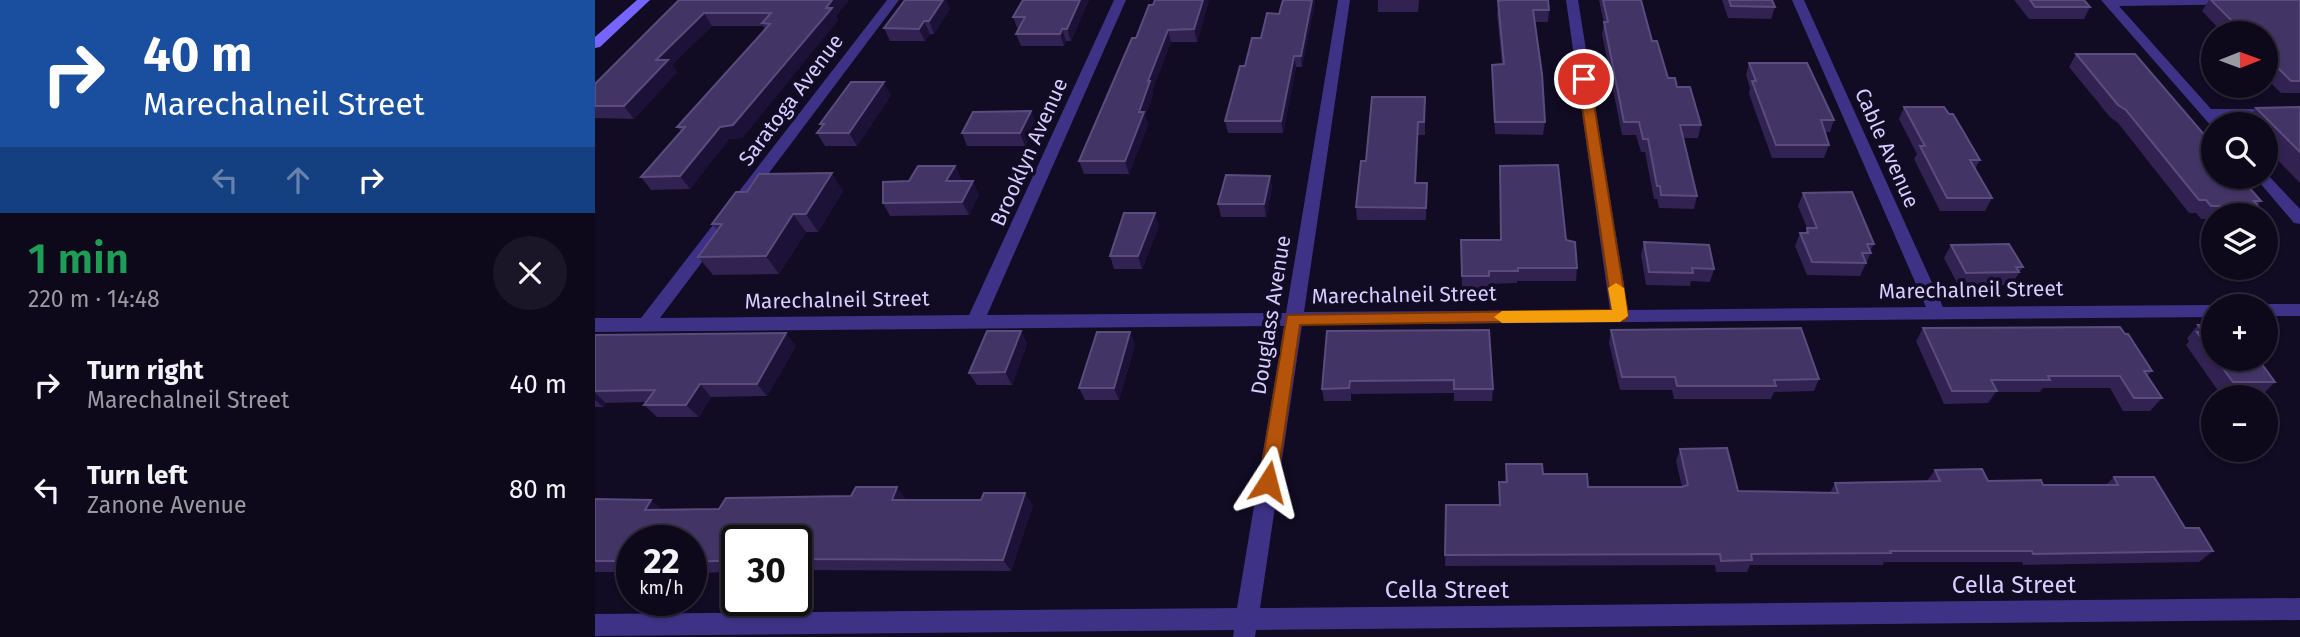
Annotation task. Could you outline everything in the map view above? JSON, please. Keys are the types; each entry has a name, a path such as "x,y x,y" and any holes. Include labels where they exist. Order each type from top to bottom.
{"main road":[{"path":"596,43 644,0"}],"street":[{"name":"Saratoga Avenue","path":"645,325 894,0"},
{"name":"Brooklyn Avenue","path":"975,322 1120,0"},
{"name":"Douglass Avenue","path":"1246,627 1344,0"},
{"path":"1572,0 1620,316"},
{"name":"Cable Avenue","path":"1798,0 1937,313"},
{"path":"2108,1 2263,0"},
{"path":"2108,1 2206,112"},
{"path":"2278,114 2300,113"},
{"path":"2274,189 2300,219"},
{"name":"Marechalneil Street","path":"595,325 2201,310"},
{"path":"2278,310 2300,310"},
{"name":"Cella Street","path":"595,625 1246,627 2300,609"}],"building":[{"path":"679,0 832,0 826,8 832,8 733,125 720,127 680,176 641,177 685,127 677,127 770,24 762,23 771,13 704,13 656,60 668,60 624,106 595,106 595,84"},
{"path":"905,0 943,0 929,21 924,21 919,29 884,28"},
{"path":"1023,0 1080,0 1067,29 1062,29 1060,34 1016,34 1025,17 1013,17"},
{"path":"1155,0 1203,0 1194,29 1168,30 1148,81 1139,112 1144,112 1125,161 1079,161 1132,38 1136,38 1149,5 1153,5"},
{"path":"1283,0 1312,0 1301,56 1294,56 1281,121 1225,121 1240,66 1245,66 1252,38 1261,38 1267,13 1279,14"},
{"path":"1500,0 1548,0 1549,10 1533,10 1542,74 1545,122 1495,122 1492,65 1504,64"},
{"path":"1603,0 1641,0 1652,41 1657,41 1668,78 1675,78 1677,87 1690,87 1701,125 1680,125 1697,196 1661,195 1648,139 1643,139 1639,122 1624,122 1604,22 1608,22"},
{"path":"1729,0 1772,0 1775,7 1731,6"},
{"path":"2030,0 2084,0 2090,7 2035,7"},
{"path":"2211,0 2300,0 2300,81 2291,81 2279,69 2279,21 2232,21"},
{"path":"2076,54 2135,54 2201,131 2201,189 2250,189 2261,201 2208,203 2206,200 2199,200 2126,110 2118,105"},
{"path":"1749,63 1807,63 1834,120 1821,120 1829,145 1776,145 1752,81 1756,81"},
{"path":"851,82 884,82 849,133 817,133 824,124 820,124"},
{"path":"1372,97 1425,97 1424,122 1418,122 1415,183 1427,183 1426,208 1356,207 1361,161 1366,161"},
{"path":"1904,107 1944,107 1949,114 1953,114 1980,160 1970,160 1992,198 1947,198 1920,146 1925,146"},
{"path":"2300,107 2300,152 2278,130 2278,112 2260,112 2256,108"},
{"path":"1031,111 1020,133 962,133 973,112"},
{"path":"1558,165 1566,240 1575,242 1577,268 1518,268 1518,271 1489,271 1489,276 1462,276 1461,240 1501,240 1500,166"},
{"path":"918,166 955,166 946,181 973,181 962,202 883,203 883,182 909,181"},
{"path":"832,173 806,214 793,214 766,256 698,257 722,224 712,224 736,192 747,192 759,174"},
{"path":"1226,175 1270,176 1264,204 1218,204"},
{"path":"1852,192 1874,244 1867,244 1871,253 1862,253 1866,263 1812,262 1800,233 1808,233 1807,228 1817,228 1803,193"},
{"path":"1124,213 1155,213 1138,256 1110,256"},
{"path":"1644,242 1709,245 1714,269 1692,268 1693,273 1649,272"},
{"path":"2009,244 2023,267 2016,267 2019,272 1966,273 1951,245"},
{"path":"2120,327 2128,334 2152,371 2144,371 2162,398 2134,398 2120,376 2048,376 2050,380 1991,380 1997,391 1952,391 1923,328"},
{"path":"1801,328 1819,379 1774,380 1776,386 1677,386 1675,377 1622,377 1611,330"},
{"path":"1489,330 1493,389 1454,389 1454,380 1350,381 1349,388 1322,389 1327,331"},
{"path":"987,331 1021,331 1005,372 969,373"},
{"path":"1097,332 1130,332 1114,388 1079,388"},
{"path":"786,333 757,384 700,384 686,405 644,405 655,390 595,391 595,335"},
{"path":"2225,371 2267,371 2275,382 2233,382"},
{"path":"1727,448 1738,491 1838,493 1835,483 1940,481 1935,470 1982,469 1988,481 2041,480 2043,485 2118,485 2114,477 2154,477 2185,528 2199,528 2213,551 2033,554 2032,551 1890,551 1891,553 1751,554 1752,560 1721,561 1720,554 1445,555 1446,505 1500,505 1499,482 1507,482 1506,464 1542,464 1543,474 1587,474 1588,487 1682,487 1688,485 1680,449"},
{"path":"856,487 897,487 892,500 981,500 984,493 1025,493 1003,560 812,559 812,525 721,525 721,561 707,561 707,525 616,525 616,561 595,561 595,499 651,500 645,510 719,509 726,498 851,496"}],"slow traffic":[{"path":"1502,317 1620,316 1616,288"}],"route":[{"path":"1268,482 1293,319 1620,316 1584,79"}]}
